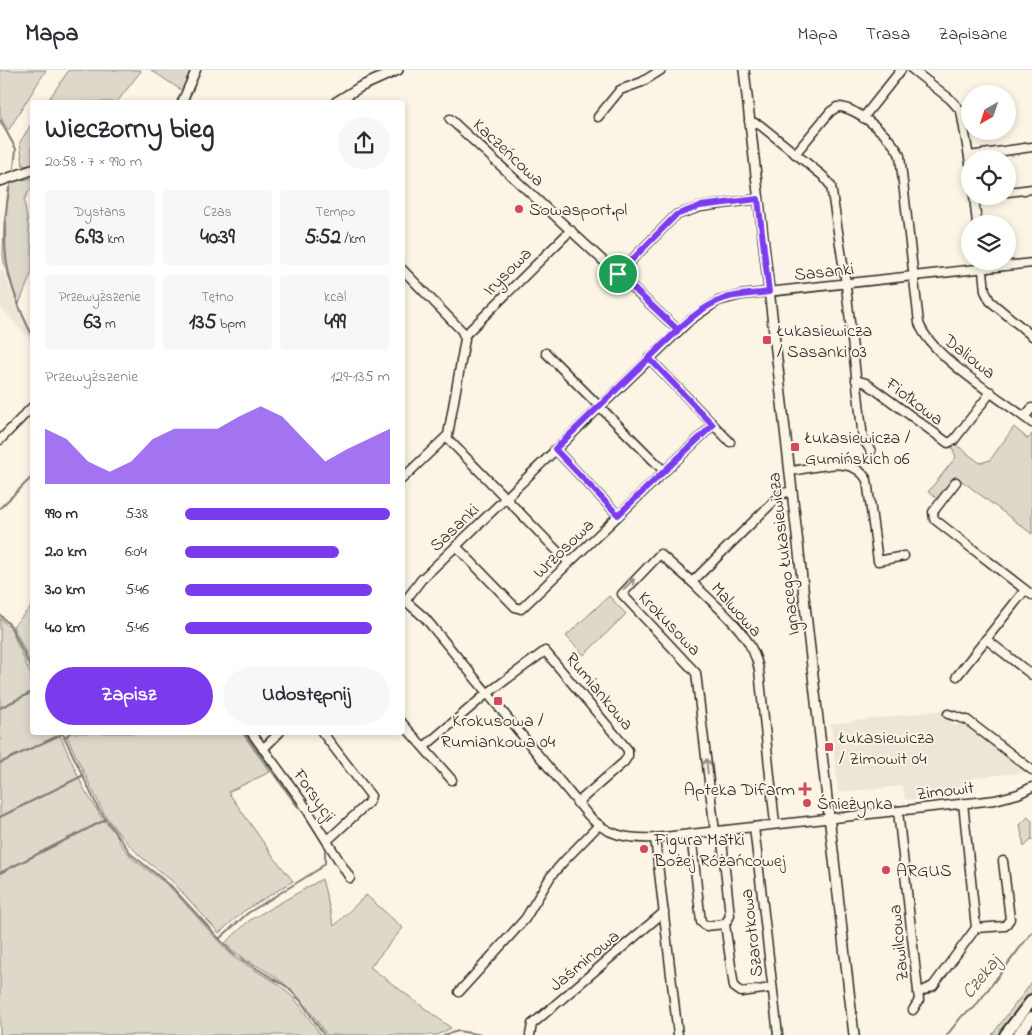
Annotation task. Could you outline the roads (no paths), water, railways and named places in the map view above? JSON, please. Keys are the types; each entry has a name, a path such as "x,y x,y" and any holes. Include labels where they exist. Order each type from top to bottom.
{"main road":[{"path":"1005,1035 1032,1000"},
{"path":"1018,1035 1032,1017"}],"street":[{"path":"183,100 196,70"},
{"path":"339,100 360,87 398,70"},
{"path":"598,116 620,90 642,82 661,70"},
{"name":"Ignacego Łukasiewicza","path":"744,70 854,1035"},
{"path":"863,118 901,70"},
{"path":"914,70 950,99 961,112 968,150"},
{"name":"Daliowa","path":"795,154 834,108 846,107 891,140 898,151 919,323 925,338 937,351 1032,424"},
{"name":"Kaczeńcowa","path":"450,119 678,330"},
{"name":"Fiołkowa","path":"749,121 760,125 823,176 831,186 846,284 863,439 871,451"},
{"path":"1016,150 1032,147"},
{"path":"0,181 30,171"},
{"path":"1016,191 1032,189"},
{"path":"618,274 676,215 700,206 758,199"},
{"name":"Irysowa","path":"464,335 571,230"},
{"name":"Sasanki","path":"1016,263 1032,262"},
{"name":"Sasanki","path":"405,598 421,580 678,330 718,301 741,295 914,276 961,268"},
{"path":"983,270 985,291 990,301 1032,336"},
{"path":"405,272 464,335 463,358 447,438 405,476"},
{"path":"546,353 664,471"},
{"path":"649,358 730,442"},
{"name":"Fiołkowa","path":"856,380 866,383 948,443 954,440 991,392"},
{"path":"1024,417 1032,408"},
{"path":"0,440 30,410"},
{"name":"Wrzosowa","path":"456,546 519,609 713,425"},
{"path":"447,438 569,563"},
{"path":"555,449 618,515"},
{"path":"790,472 846,464 852,466 867,480 878,561 904,556"},
{"path":"956,482 933,512 934,519 1032,595"},
{"name":"Malwowa","path":"775,824 759,670 754,651 743,634 692,582 780,495 792,491"},
{"name":"Krokusowa","path":"692,582 660,554 622,594 696,673 730,916 725,924 735,990 741,992 772,988"},
{"path":"957,676 1024,590"},
{"path":"405,600 425,618 598,826 620,836 655,838 830,818"},
{"path":"986,639 1032,675"},
{"name":"Rumiankowa","path":"487,694 540,652 547,652 562,669 627,748 629,754 624,762 577,803"},
{"path":"424,747 487,694"},
{"path":"948,714 967,720 1032,770"},
{"path":"405,726 452,780"},
{"name":"Forsycji","path":"253,735 328,840 350,878"},
{"path":"263,749 277,735"},
{"path":"324,735 371,796 368,802 328,840"},
{"name":"Zimowit","path":"830,818 1007,798 1032,787"},
{"path":"918,993 933,986 976,928 963,803"},
{"name":"Zawilcowa","path":"898,811 919,1002 913,1010"},
{"path":"459,992 525,919 551,876 598,826"},
{"name":"Szarotkowa","path":"754,827 778,1035"},
{"path":"691,834 701,922 706,926 725,924"},
{"path":"655,838 678,1035"},
{"path":"976,928 1005,926 1010,919 1003,861"},
{"name":"Jaśminowa","path":"530,1035 532,1024 536,1020 664,912"}],"waterway":[{"path":"0,120 16,149 14,168"},
{"path":"9,188 5,229 7,264 10,281 30,331"},
{"path":"0,508 30,479"},
{"path":"0,615 11,626 30,667"},
{"path":"0,708 30,693"},
{"path":"0,763 60,735"},
{"path":"63,735 99,810 132,855 170,885 233,954 287,987 300,1000 324,1035"},
{"path":"64,738 67,735"},
{"path":"245,735 298,807"},
{"path":"0,817 82,776"},
{"path":"220,938 248,913 319,869 325,863 325,847 305,815"},
{"path":"0,873 105,820"},
{"name":"Czekaj","path":"947,1035 962,1016 974,1008 1032,932"},
{"path":"1028,1035 1032,1030"},
{"name":"Czekaj","path":"444,1035 458,1031 482,1035"}],"place":[{"name":"Sowasport.pl","path":"519,209"},
{"name":"Łukasiewicza / Sasanki 03","path":"767,340"},
{"name":"Łukasiewicza / Gumińskich 06","path":"795,447"},
{"name":"Krokusowa / Rumiankowa 04","path":"498,701"},
{"name":"Łukasiewicza / Zimowit 04","path":"829,747"},
{"name":"Apteka Difarm","path":"805,789"},
{"name":"Śnieżynka","path":"807,803"},
{"name":"Figura Matki Bożej Różańcowej","path":"644,849"},
{"name":"ARGUS","path":"886,870"}]}
